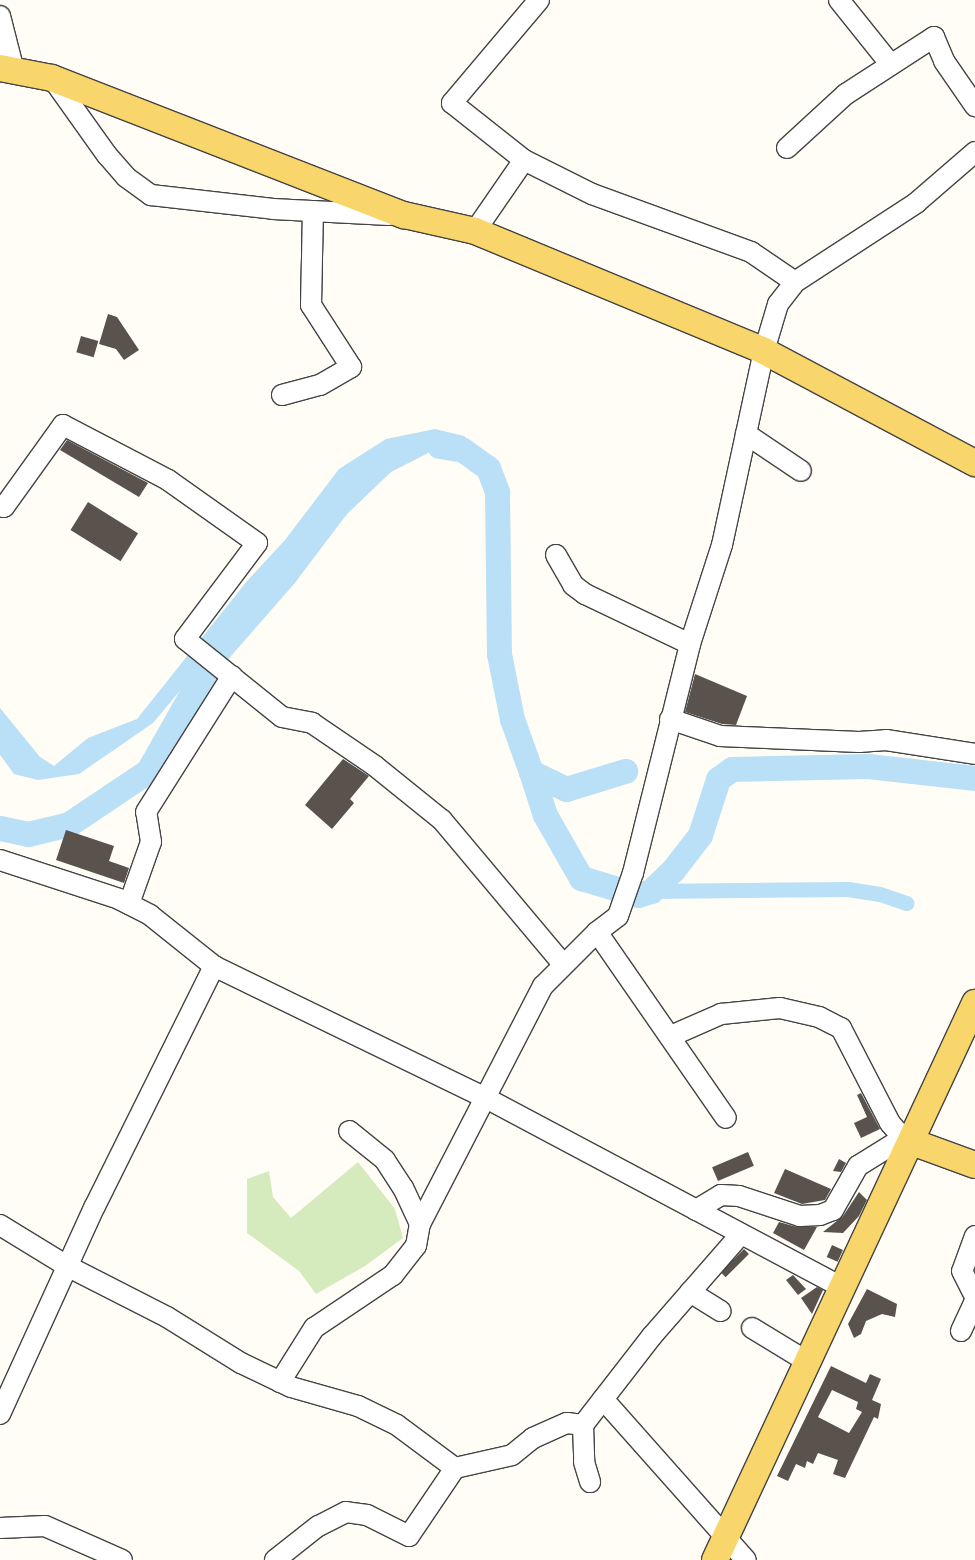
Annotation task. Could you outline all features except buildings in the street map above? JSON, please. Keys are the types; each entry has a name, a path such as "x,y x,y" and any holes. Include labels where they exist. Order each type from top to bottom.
{"main road":[{"path":"7,69 52,78 404,215 476,231 764,351 975,463"},
{"path":"720,1550 808,1362 908,1140 975,1003"},
{"path":"908,1140 975,1165"}],"street":[{"path":"539,0 452,103 524,160 592,194 751,252 795,282"},
{"path":"839,0 891,65"},
{"path":"0,16 7,69"},
{"path":"786,148 846,94 934,37 944,61 975,106"},
{"path":"52,78 107,155 126,177 151,195 313,211 404,215"},
{"path":"280,1382 314,1328 393,1275 416,1246 420,1224 484,1096 543,986 597,932 618,916 633,873 647,807 690,644 722,545 764,351 778,304 795,282 916,203 975,152"},
{"path":"476,231 524,160"},
{"path":"282,395 320,385 351,367 311,305 313,211"},
{"path":"0,506 4,507 63,424 168,480 258,543 185,639 230,673 282,718 312,723 376,766 442,820 563,964"},
{"path":"746,434 801,471"},
{"path":"556,555 573,585 585,594 690,644"},
{"path":"129,904 151,842 146,812 230,673"},
{"path":"670,719 720,736 859,742 886,740 975,754"},
{"path":"0,860 129,904 150,915 214,966 484,1096 842,1287"},
{"path":"597,932 671,1036 726,1118"},
{"path":"0,1414 68,1266 214,966"},
{"path":"671,1036 721,1014 780,1008 819,1016 841,1028 890,1123 908,1140 858,1166 833,1210 820,1215 800,1216 739,1196 721,1195 696,1210"},
{"path":"349,1131 385,1160 420,1224"},
{"path":"0,1225 68,1266 167,1317 241,1363 280,1382 358,1406 397,1425 454,1468"},
{"path":"590,1482 584,1462 582,1425 690,1292 741,1234"},
{"path":"975,1236 962,1271 975,1296"},
{"path":"690,1292 721,1311"},
{"path":"962,1331 975,1301"},
{"path":"752,1328 808,1362"},
{"path":"603,1399 720,1550 746,1560"},
{"path":"275,1560 318,1526 346,1512 366,1515 409,1536 454,1468 512,1455 533,1438 567,1422 582,1425"},
{"path":"0,1528 45,1526 122,1560"}],"green space":[{"path":"358,1162 395,1209 403,1238 365,1266 316,1294 299,1271 247,1233 247,1179 269,1171 273,1197 291,1218"}],"water":[{"path":"435,429 464,436 480,451 462,461 430,452 391,472 347,514 294,584 231,656 201,704 183,687 153,723 79,774 38,780 14,774 0,755 0,708 40,757 54,766 88,738 137,719 247,581 285,540 339,469 386,439"}],"waterway":[{"path":"439,446 463,450 488,468 497,492 499,654 512,719 531,772 566,789 625,771"},
{"path":"0,828 28,834 69,824 148,771 208,665"},
{"path":"531,772 545,815 581,878 638,895 651,891 673,870 700,835 718,779 732,769 868,766 975,778"},
{"path":"651,891 848,889 880,894 906,903"}]}
